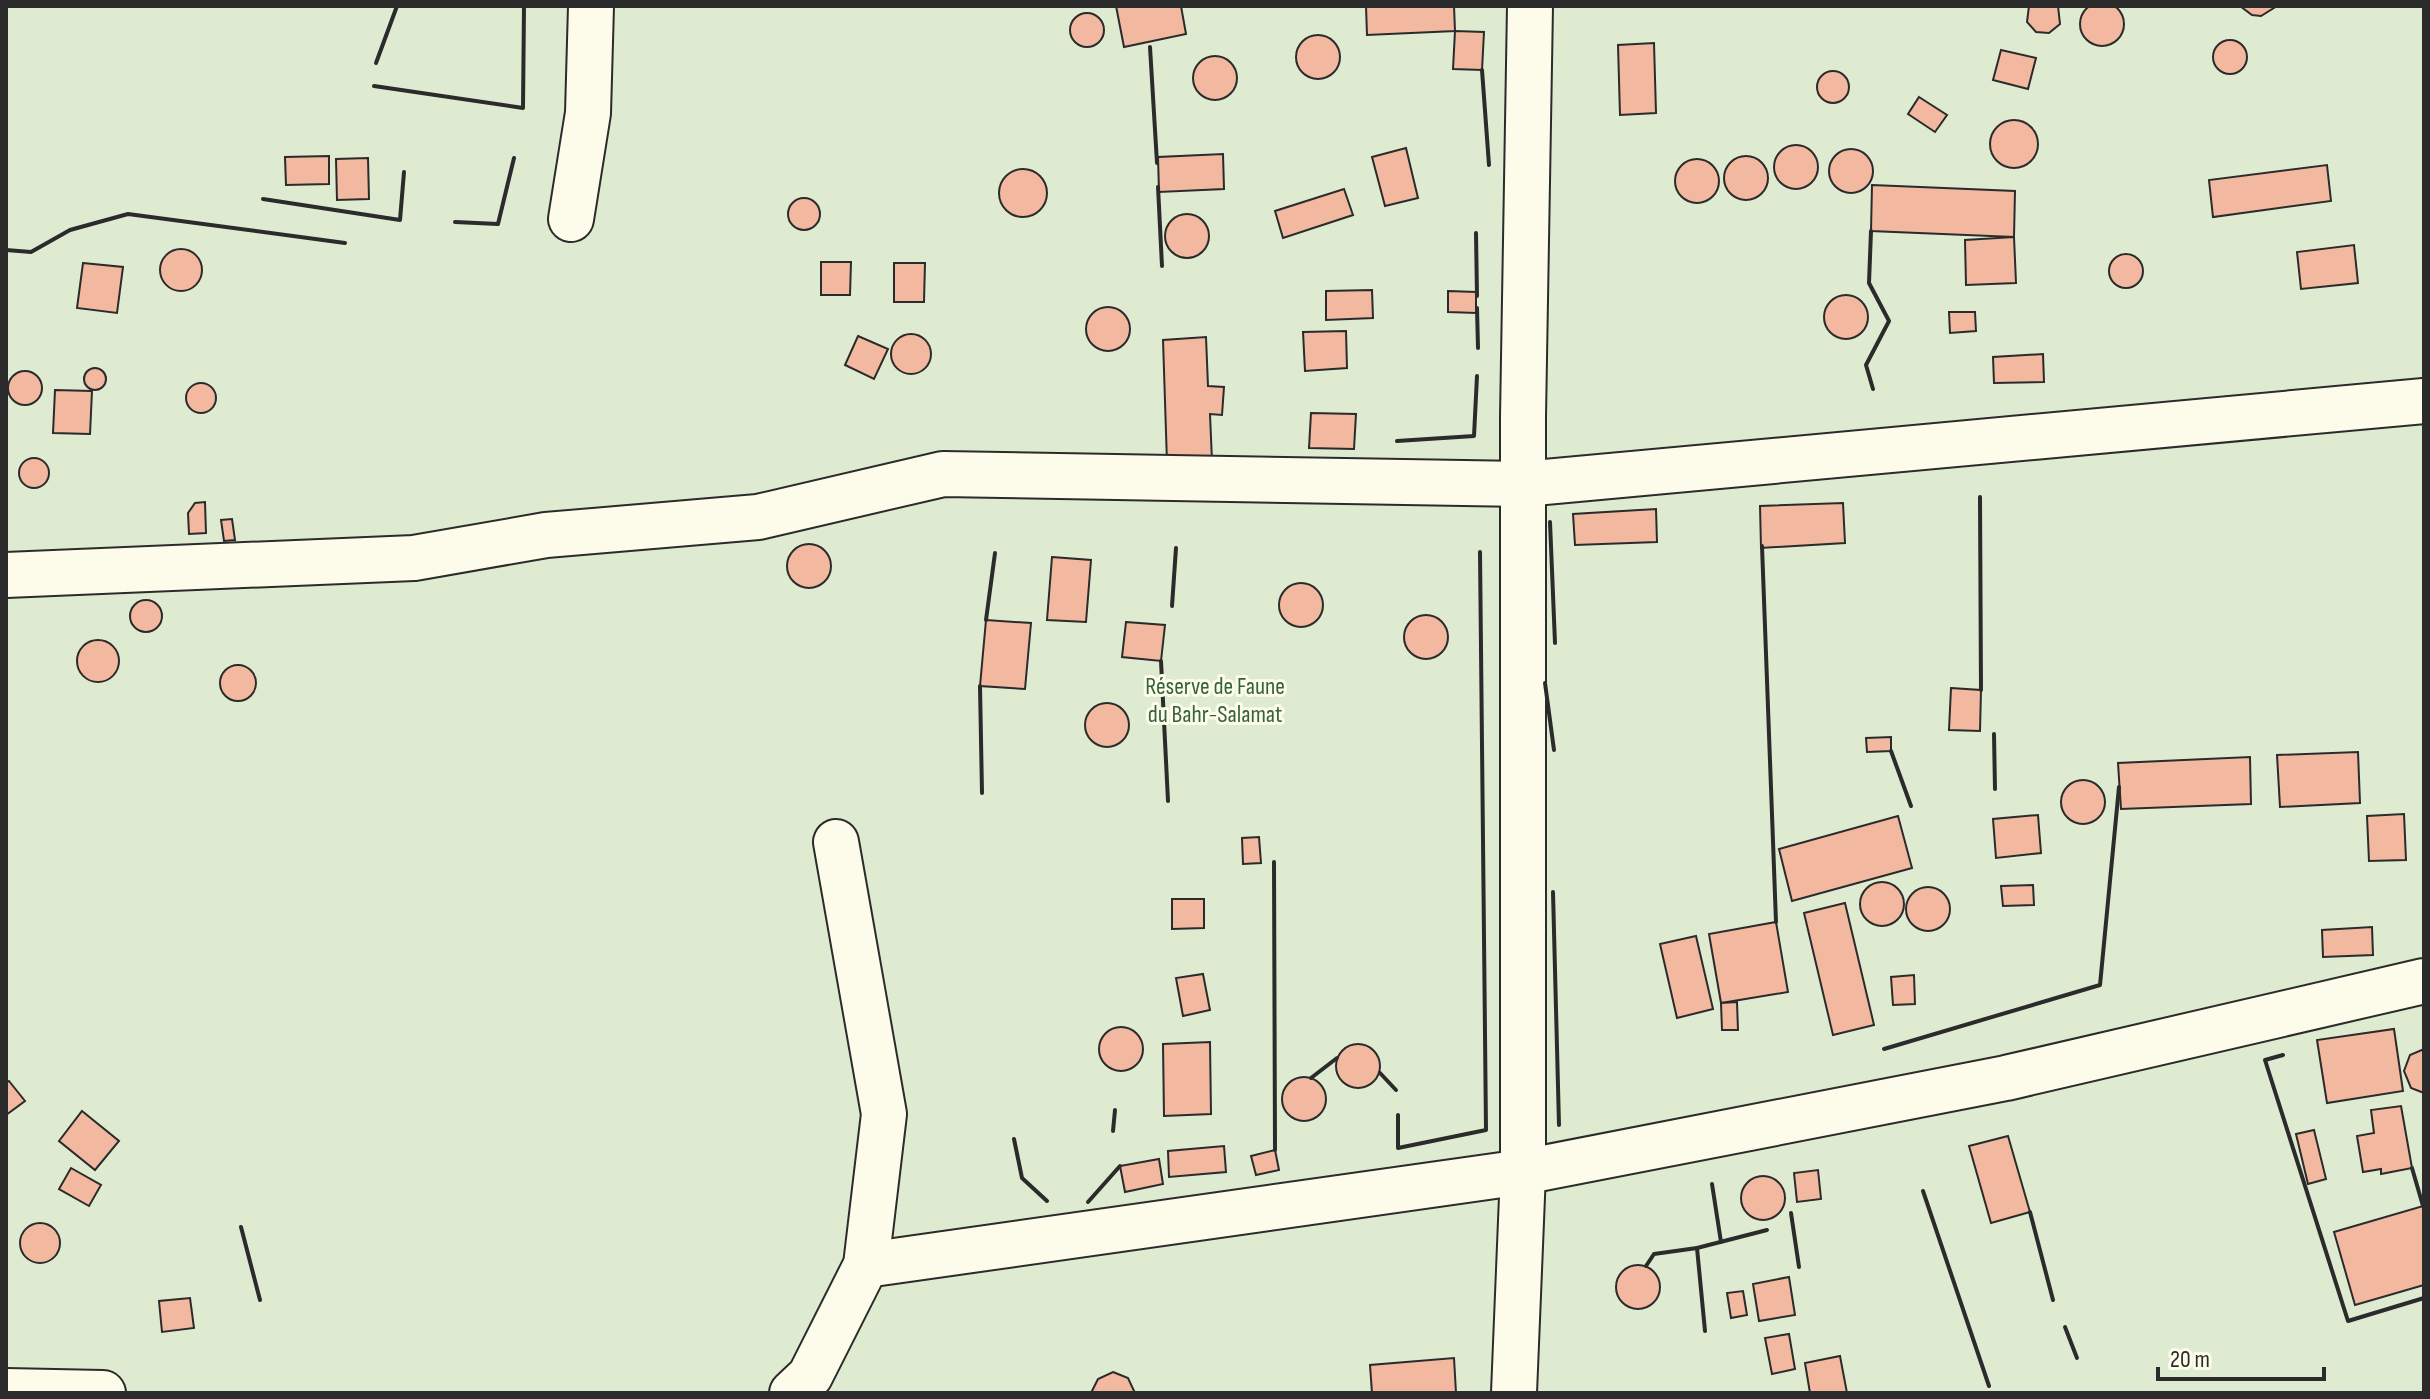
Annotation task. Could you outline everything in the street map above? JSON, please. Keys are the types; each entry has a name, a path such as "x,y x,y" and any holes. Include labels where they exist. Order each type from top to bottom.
{"street":[{"path":"571,219 588,113 591,6"},
{"path":"1514,1393 1523,1172 1523,484 1530,6"},
{"path":"6,575 414,558 546,535 758,517 943,474 1523,484 2424,401"},
{"path":"792,1393 810,1376 866,1265 884,1114 836,842"},
{"path":"866,1265 1523,1172 2006,1078 2424,981"},
{"path":"6,1391 103,1393"}],"green space":[{"name":"Réserve de Faune du Bahr-Salamat","path":"6,6 2424,6 2424,1393 6,1393"}],"building":[{"path":"2102,2 2117,9 2124,24 2117,39 2102,46 2087,39 2080,24 2087,9"},
{"path":"1116,6 1181,6 1186,34 1124,47"},
{"path":"1366,6 1454,6 1455,31 1367,35"},
{"path":"2029,6 2058,6 2060,24 2049,33 2036,32 2027,22"},
{"path":"2240,6 2277,6 2261,16 2252,15"},
{"path":"1087,13 1099,18 1104,30 1099,42 1087,47 1075,42 1070,30 1075,18"},
{"path":"1455,31 1484,32 1482,70 1453,69"},
{"path":"1318,35 1334,41 1340,57 1334,73 1318,79 1302,73 1296,57 1302,41"},
{"path":"2230,40 2242,45 2247,57 2242,69 2230,74 2218,69 2213,57 2218,45"},
{"path":"1654,43 1656,113 1620,115 1618,45"},
{"path":"2001,50 2036,58 2028,89 1993,80"},
{"path":"1215,56 1231,62 1237,78 1231,94 1215,100 1199,94 1193,78 1199,62"},
{"path":"1833,71 1844,76 1849,87 1844,98 1833,103 1822,98 1817,87 1822,76"},
{"path":"1919,97 1947,115 1935,132 1908,114"},
{"path":"2014,120 2031,127 2038,144 2031,161 2014,168 1997,161 1990,144 1997,127"},
{"path":"1796,145 1812,151 1818,167 1812,183 1796,189 1780,183 1774,167 1780,151"},
{"path":"1406,148 1418,198 1385,206 1372,157"},
{"path":"1851,149 1867,155 1873,171 1867,187 1851,193 1835,187 1829,171 1835,155"},
{"path":"1223,154 1224,189 1159,192 1158,157"},
{"path":"329,156 329,184 286,185 285,157"},
{"path":"1746,156 1762,162 1768,178 1762,194 1746,200 1730,194 1724,178 1730,162"},
{"path":"368,158 369,199 337,200 336,159"},
{"path":"1697,159 1713,165 1719,181 1713,197 1697,203 1681,197 1675,181 1681,165"},
{"path":"2327,165 2331,201 2213,217 2209,180"},
{"path":"1023,169 1040,176 1047,193 1040,210 1023,217 1006,210 999,193 1006,176"},
{"path":"1872,185 2015,191 2014,237 1871,231"},
{"path":"1344,189 1353,215 1283,238 1275,211"},
{"path":"804,198 815,203 820,214 815,225 804,230 793,225 788,214 793,203"},
{"path":"1187,214 1203,220 1209,236 1203,252 1187,258 1171,252 1165,236 1171,220"},
{"path":"2014,237 2016,283 1966,285 1965,240"},
{"path":"2354,245 2358,283 2301,289 2297,252"},
{"path":"181,249 196,255 202,270 196,285 181,291 166,285 160,270 166,255"},
{"path":"2126,254 2138,259 2143,271 2138,283 2126,288 2114,283 2109,271 2114,259"},
{"path":"821,262 851,262 850,295 821,295"},
{"path":"83,263 123,267 117,313 77,308"},
{"path":"894,263 925,263 924,302 894,302"},
{"path":"1372,290 1373,318 1326,320 1326,291"},
{"path":"1448,291 1476,292 1476,313 1448,312"},
{"path":"1846,295 1862,301 1868,317 1862,333 1846,339 1830,333 1824,317 1830,301"},
{"path":"1108,307 1124,313 1130,329 1124,345 1108,351 1092,345 1086,329 1092,313"},
{"path":"1949,312 1975,312 1976,331 1950,333"},
{"path":"1346,331 1347,368 1305,371 1303,332"},
{"path":"911,334 925,340 931,354 925,368 911,374 897,368 891,354 897,340"},
{"path":"858,336 888,349 874,379 845,365"},
{"path":"1206,337 1208,386 1224,387 1222,415 1210,414 1212,461 1167,463 1163,340"},
{"path":"2043,354 2044,382 1994,383 1993,357"},
{"path":"95,368 106,379 95,390 84,379"},
{"path":"25,371 37,376 42,388 37,400 25,405 13,400 8,388 13,376"},
{"path":"201,383 212,387 216,398 212,409 201,413 190,409 186,398 190,387"},
{"path":"55,390 92,391 90,434 53,433"},
{"path":"1311,413 1356,414 1354,449 1309,448"},
{"path":"34,458 45,462 49,473 45,484 34,488 23,484 19,473 23,462"},
{"path":"205,502 206,533 189,534 188,513 195,503"},
{"path":"1843,503 1845,543 1761,548 1760,506"},
{"path":"1656,509 1657,542 1575,545 1573,514"},
{"path":"232,519 235,540 224,541 221,520"},
{"path":"809,544 825,550 831,566 825,582 809,588 793,582 787,566 793,550"},
{"path":"1052,557 1091,560 1086,622 1047,620"},
{"path":"1301,583 1317,589 1323,605 1317,621 1301,627 1285,621 1279,605 1285,589"},
{"path":"146,600 157,605 162,616 157,627 146,632 135,627 130,616 135,605"},
{"path":"1426,615 1442,621 1448,637 1442,653 1426,659 1410,653 1404,637 1410,621"},
{"path":"986,620 1031,623 1025,689 980,686"},
{"path":"1126,622 1165,625 1161,661 1122,657"},
{"path":"98,640 113,646 119,661 113,676 98,682 83,676 77,661 83,646"},
{"path":"238,665 251,670 256,683 251,696 238,701 225,696 220,683 225,670"},
{"path":"1951,688 1981,690 1980,731 1949,730"},
{"path":"1107,703 1123,709 1129,725 1123,741 1107,747 1091,741 1085,725 1091,709"},
{"path":"1891,737 1891,751 1867,752 1866,738"},
{"path":"2358,752 2360,803 2280,807 2277,755"},
{"path":"2250,757 2251,804 2121,809 2118,763"},
{"path":"2083,780 2099,786 2105,802 2099,818 2083,824 2067,818 2061,802 2067,786"},
{"path":"2404,814 2406,860 2369,861 2367,816"},
{"path":"2038,815 2041,853 1996,858 1993,819"},
{"path":"1898,816 1912,868 1792,901 1779,849"},
{"path":"1259,837 1261,863 1243,864 1242,838"},
{"path":"1882,882 1898,888 1904,904 1898,920 1882,926 1866,920 1860,904 1866,888"},
{"path":"2033,885 2034,905 2003,906 2001,886"},
{"path":"1928,887 1944,893 1950,909 1944,925 1928,931 1912,925 1906,909 1912,893"},
{"path":"1172,899 1204,899 1204,928 1172,929"},
{"path":"1845,903 1874,1025 1833,1035 1804,913"},
{"path":"1776,922 1788,992 1721,1003 1709,934"},
{"path":"2372,927 2373,955 2323,957 2322,930"},
{"path":"1696,936 1713,1009 1677,1018 1660,944"},
{"path":"1203,974 1210,1010 1183,1016 1176,978"},
{"path":"1914,975 1915,1004 1893,1005 1891,977"},
{"path":"1737,1002 1738,1030 1722,1030 1721,1003"},
{"path":"1121,1027 1137,1033 1143,1049 1137,1065 1121,1071 1105,1065 1099,1049 1105,1033"},
{"path":"2394,1029 2403,1091 2327,1103 2317,1040"},
{"path":"1210,1042 1211,1114 1164,1116 1163,1044"},
{"path":"1358,1044 1374,1050 1380,1066 1374,1082 1358,1088 1342,1082 1336,1066 1342,1050"},
{"path":"2424,1049 2424,1093 2411,1088 2404,1071 2410,1055"},
{"path":"1304,1077 1320,1083 1326,1099 1320,1115 1304,1121 1288,1115 1282,1099 1288,1083"},
{"path":"9,1081 25,1101 6,1115 6,1083"},
{"path":"2401,1106 2412,1168 2381,1174 2381,1169 2363,1172 2357,1136 2374,1133 2371,1110"},
{"path":"82,1111 119,1141 95,1170 59,1141"},
{"path":"2314,1130 2326,1179 2308,1184 2296,1134"},
{"path":"2008,1136 2030,1212 1991,1223 1969,1146"},
{"path":"1224,1146 1226,1172 1169,1177 1168,1151"},
{"path":"1275,1150 1279,1170 1256,1175 1251,1156"},
{"path":"1159,1159 1163,1184 1125,1192 1120,1166"},
{"path":"71,1168 101,1185 89,1206 59,1189"},
{"path":"1818,1170 1821,1199 1797,1202 1794,1173"},
{"path":"1763,1176 1779,1182 1785,1198 1779,1214 1763,1220 1747,1214 1741,1198 1747,1182"},
{"path":"2423,1206 2424,1285 2355,1305 2334,1232"},
{"path":"40,1223 54,1229 60,1243 54,1257 40,1263 26,1257 20,1243 26,1229"},
{"path":"1638,1265 1654,1271 1660,1287 1654,1303 1638,1309 1622,1303 1616,1287 1622,1271"},
{"path":"1789,1277 1795,1315 1759,1321 1753,1284"},
{"path":"1743,1291 1747,1315 1731,1318 1727,1293"},
{"path":"190,1298 194,1328 162,1332 159,1301"},
{"path":"1789,1334 1795,1369 1772,1374 1765,1338"},
{"path":"1840,1356 1847,1393 1810,1393 1805,1363"},
{"path":"1454,1358 1456,1393 1372,1393 1370,1365"},
{"path":"1113,1372 1128,1378 1135,1393 1091,1393 1098,1379"}],"wall":[{"path":"376,63 397,6"},
{"path":"374,86 523,108 524,6"},
{"path":"1150,47 1157,163"},
{"path":"1482,70 1489,165"},
{"path":"455,222 498,224 514,158"},
{"path":"263,199 400,220 404,172"},
{"path":"1158,187 1162,266"},
{"path":"6,250 31,252 70,230 128,214 345,243"},
{"path":"1871,231 1869,283 1889,321 1866,365 1873,389"},
{"path":"1476,233 1477,296"},
{"path":"1477,308 1478,348"},
{"path":"1397,441 1474,436 1477,376"},
{"path":"1980,497 1981,690"},
{"path":"1550,522 1555,643"},
{"path":"1762,546 1776,922"},
{"path":"1172,606 1176,548"},
{"path":"1398,1115 1398,1148 1486,1130 1480,552"},
{"path":"986,620 995,553"},
{"path":"1161,661 1168,801"},
{"path":"1545,683 1554,750"},
{"path":"980,686 982,793"},
{"path":"1994,734 1995,789"},
{"path":"1891,751 1911,806"},
{"path":"1884,1049 2100,985 2119,787"},
{"path":"1274,862 1275,1150"},
{"path":"1553,892 1559,1125"},
{"path":"2283,1055 2265,1060 2348,1321 2424,1298"},
{"path":"1311,1078 1337,1058"},
{"path":"1380,1073 1396,1090"},
{"path":"1113,1131 1115,1110"},
{"path":"1014,1139 1022,1178 1047,1201"},
{"path":"1088,1202 1120,1166"},
{"path":"2412,1168 2423,1206"},
{"path":"1712,1184 1721,1242"},
{"path":"1923,1191 1989,1386"},
{"path":"2030,1212 2053,1300"},
{"path":"1791,1213 1799,1267"},
{"path":"241,1227 260,1300"},
{"path":"1646,1266 1654,1254 1697,1248 1767,1230"},
{"path":"1697,1248 1705,1331"},
{"path":"2065,1327 2077,1358"}]}
